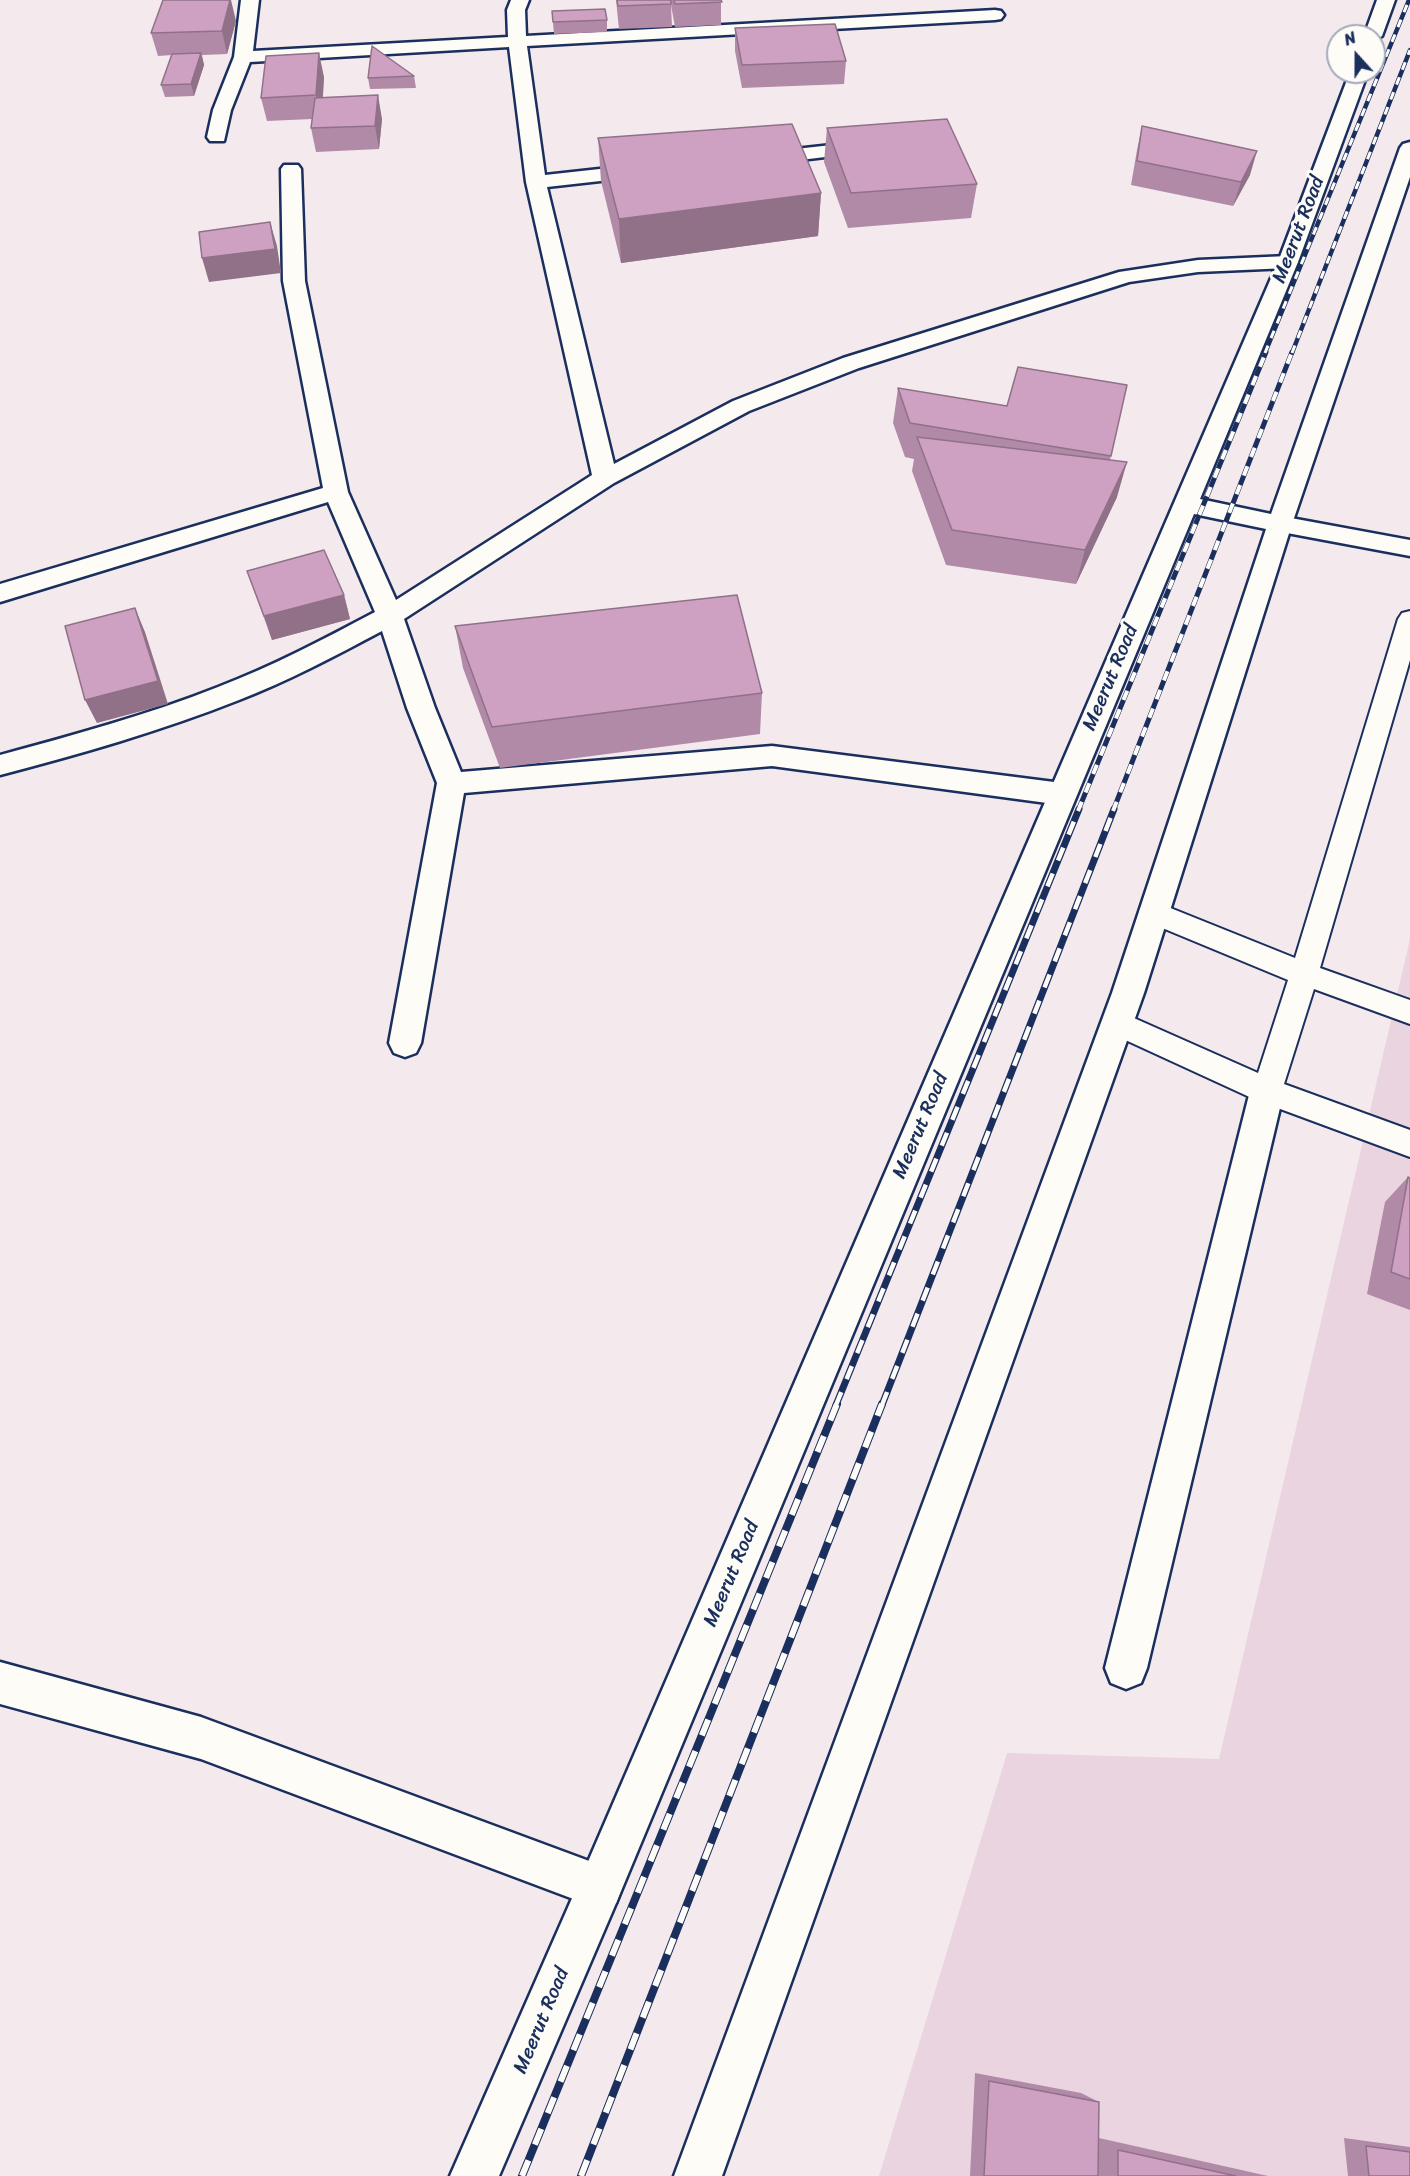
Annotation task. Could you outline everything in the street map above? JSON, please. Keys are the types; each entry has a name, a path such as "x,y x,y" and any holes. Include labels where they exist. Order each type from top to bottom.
{"street":[{"path":"217,137 222,110 243,57 250,0"},
{"path":"520,0 516,10 517,40 536,182 605,478"},
{"path":"1377,24 1386,0"},
{"path":"243,57 996,15"},
{"name":"Meerut Road","path":"474,2176 600,1887 1288,262 1355,84"},
{"path":"739,161 882,146"},
{"path":"698,2176 1118,1023 1280,524 1410,148"},
{"path":"536,182 667,168"},
{"path":"291,169 294,281 336,492 390,616 420,708 452,783 405,1042"},
{"path":"0,765 87,742 228,694 299,663 390,616 605,478 741,406 851,363 1125,276 1198,266 1288,262"},
{"path":"0,593 336,492"},
{"path":"1185,504 1410,548"},
{"path":"452,783 772,756 1062,794"},
{"path":"1126,1668 1267,1091"},
{"path":"0,1683 201,1738 600,1887"}],"lane":[{"path":"1267,1091 1410,619"},
{"path":"1153,912 1304,974 1410,1012"},
{"path":"1118,1023 1267,1091 1410,1144"}],"shaded area":[{"path":"1410,939 1410,2176 879,2176 1007,1753 1219,1759"}],"building":[{"path":"163,0 230,0 222,31 151,33"},
{"path":"617,0 671,0 671,4 618,6"},
{"path":"674,0 721,0 722,2 675,4"},
{"path":"605,9 607,20 553,22 552,11"},
{"path":"835,24 846,61 742,65 735,28"},
{"path":"372,46 414,76 368,78"},
{"path":"201,53 191,84 161,85 172,54"},
{"path":"319,53 316,95 261,98 266,56"},
{"path":"378,95 375,126 311,128 315,98"},
{"path":"947,119 977,184 851,193 827,128"},
{"path":"792,124 821,193 619,219 598,138"},
{"path":"1142,126 1257,151 1241,182 1137,161"},
{"path":"270,222 275,249 202,258 199,232"},
{"path":"1018,367 1127,385 1111,456 910,423 898,388 1007,406"},
{"path":"917,437 1127,462 1085,550 952,530"},
{"path":"324,550 344,595 264,616 247,571"},
{"path":"737,595 762,693 492,727 455,626"},
{"path":"135,608 158,681 85,700 65,626"},
{"path":"1408,1177 1410,1178 1410,1279 1391,1272"},
{"path":"989,2081 1099,2102 1098,2176 984,2176"},
{"path":"1366,2146 1410,2152 1410,2176 1369,2176"},
{"path":"1118,2150 1236,2176 1118,2176"}],"railway":[{"path":"1265,353 1409,0"},
{"path":"1292,353 1410,50"},
{"path":"1078,811 1266,352"},
{"path":"1113,811 1292,352"},
{"path":"836,1405 1079,809"},
{"path":"882,1405 1114,809"},
{"path":"522,2176 837,1404"},
{"path":"581,2176 882,1404"}]}
